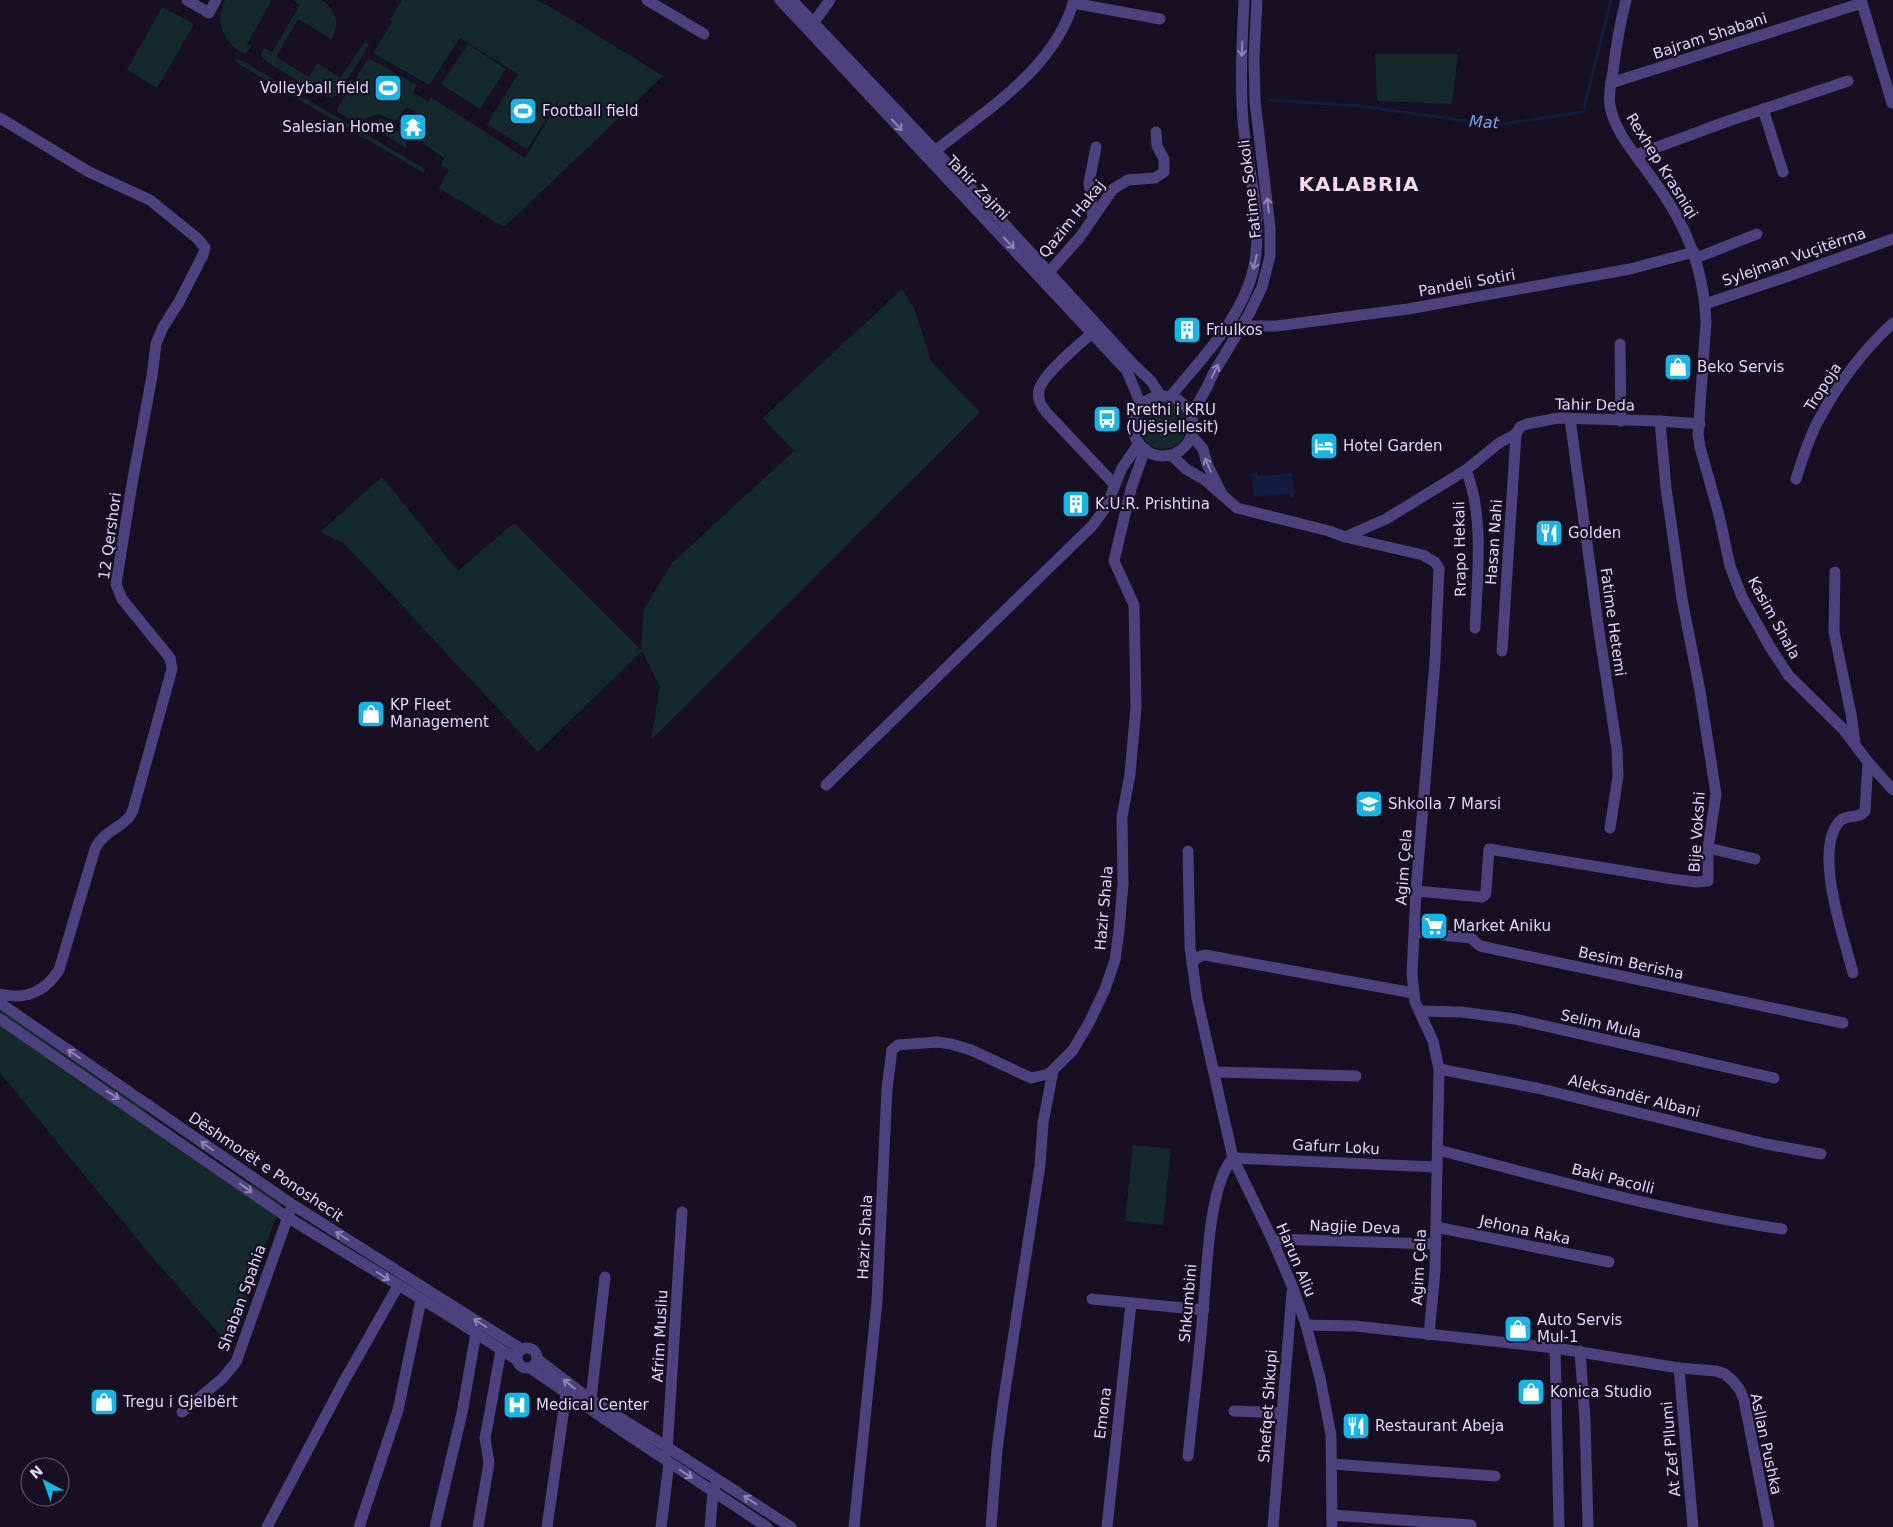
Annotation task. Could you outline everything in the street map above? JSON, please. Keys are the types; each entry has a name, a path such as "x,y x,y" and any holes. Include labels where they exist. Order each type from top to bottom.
{"street":[{"path":"187,0 209,13 216,0"},
{"path":"647,0 704,34"},
{"name":"Tahir Zajmi","path":"780,0 811,26 935,151 1134,365 1166,396"},
{"name":"Tahir Zajmi","path":"792,0 811,26 1127,371 1141,405"},
{"path":"811,26 830,0"},
{"name":"Fatime Sokoli","path":"1166,396 1211,350 1230,321 1249,285 1257,254 1257,229 1242,109 1241,59 1244,0"},
{"name":"Fatime Sokoli","path":"1192,414 1208,387 1213,374 1242,326 1262,287 1267,271 1271,243 1255,101 1254,51 1257,0"},
{"name":"Rexhep Krasniqi","path":"1626,0 1617,39 1609,100 1613,114 1636,155 1671,206 1695,255 1705,304 1706,340 1700,424"},
{"path":"935,151 1015,87 1048,53 1058,39 1073,2 1160,19"},
{"name":"Bajram Shabani","path":"1611,83 1862,3 1892,104"},
{"path":"1636,155 1848,81"},
{"path":"1764,109 1783,172"},
{"name":"12 Qershori","path":"0,118 89,172 150,200 198,239 205,248 156,344 116,584 122,599 170,658 172,669 133,810 129,818 104,836 95,849 59,970 53,980 36,993 14,997 0,994"},
{"name":"Qazim Hakaj","path":"1049,272 1067,253 1106,199 1120,184 1128,180 1155,178 1164,172 1164,159 1157,146 1156,132"},
{"path":"1093,218 1089,183 1096,147"},
{"path":"1695,255 1757,234"},
{"name":"Sylejman Vuçitërrna","path":"1705,304 1780,280 1893,239"},
{"name":"Pandeli Sotiri","path":"1242,326 1276,326 1408,309 1630,269 1695,255"},
{"name":"Tropoja","path":"1796,479 1817,422 1829,402 1865,352 1893,324"},
{"path":"1092,333 1042,382 1038,397 1046,412 1115,485"},
{"path":"1620,344 1621,420"},
{"path":"1166,396 1184,403 1192,414 1194,425 1192,436 1185,446 1171,455 1158,455 1142,446 1134,433 1133,424 1141,405 1166,396"},
{"name":"Tahir Deda","path":"1345,537 1386,519 1466,470 1499,444 1516,434 1520,427 1527,424 1558,418 1700,424"},
{"name":"Fatime Hetemi","path":"1570,419 1617,749 1618,776 1610,828"},
{"name":"Bije Vokshi","path":"1416,891 1482,897 1485,895 1489,848 1673,879 1697,882 1708,881 1708,848 1716,794 1700,691 1682,599 1666,488 1660,421"},
{"name":"Kasim Shala","path":"1700,424 1698,434 1700,447 1719,515 1730,566 1742,597 1789,676 1855,743 1868,762 1893,790"},
{"name":"Hasan Nahi","path":"1502,651 1516,434"},
{"name":"Agim Çela","path":"1192,436 1203,449 1207,464 1223,495"},
{"path":"826,785 1093,525 1106,507 1122,468 1142,446"},
{"name":"Hazir Shala","path":"854,1527 877,1301 890,1053 894,1046 898,1045 937,1042 971,1050 1031,1078 1049,1074 1073,1050 1102,997 1114,960 1123,884 1122,817 1130,774 1136,708 1134,605 1114,561 1142,446"},
{"name":"Agim Çela","path":"1171,455 1186,469 1205,480 1223,495 1232,506 1329,531 1345,537 1423,555 1435,562 1439,568 1435,661 1416,891 1412,974 1413,993 1433,1041 1439,1069 1436,1244 1429,1335"},
{"name":"Rrapo Hekali","path":"1466,470 1473,490 1476,524 1475,628"},
{"path":"1835,572 1834,632 1855,743"},
{"path":"1853,973 1834,903 1830,847 1839,821 1845,817 1860,815 1864,811 1868,762"},
{"path":"1708,848 1755,859"},
{"name":"Harun Aliu","path":"1188,851 1190,947 1194,984 1233,1158 1272,1239 1293,1288 1306,1325 1331,1435 1332,1521 1471,1525"},
{"name":"Besim Berisha","path":"1415,932 1471,938 1480,946 1843,1023"},
{"path":"1192,963 1198,957 1206,955 1413,993"},
{"name":"Dëshmorët e Ponoshecit","path":"0,1003 293,1205 519,1355"},
{"name":"Selim Mula","path":"1420,1011 1461,1012 1515,1019 1774,1078"},
{"name":"Dëshmorët e Ponoshecit","path":"0,1019 287,1217 476,1332 501,1350 519,1355"},
{"name":"Aleksandër Albani","path":"1439,1069 1537,1088 1766,1144 1821,1154"},
{"path":"992,1527 997,1450 1003,1404 1040,1165 1043,1123 1053,1071"},
{"path":"1215,1072 1356,1076"},
{"name":"Baki Pacolli","path":"1438,1150 1714,1219 1782,1229"},
{"name":"Gafurr Loku","path":"1233,1158 1437,1167"},
{"name":"Shkumbini","path":"1188,1456 1211,1228 1222,1177 1233,1158"},
{"name":"Shaban Spahia","path":"182,1412 222,1379 236,1362 287,1217 293,1205"},
{"name":"Afrim Musliu","path":"662,1527 668,1462 667,1447 682,1212"},
{"name":"Jehona Raka","path":"1436,1227 1609,1262"},
{"name":"Nagjie Deva","path":"1272,1239 1436,1244"},
{"path":"591,1405 605,1277"},
{"path":"267,1527 343,1383 398,1286"},
{"name":"Shefqet Shkupi","path":"1273,1527 1293,1288"},
{"path":"1092,1299 1204,1310"},
{"path":"359,1527 398,1410 421,1300"},
{"name":"Emona","path":"1107,1527 1131,1303"},
{"name":"Asllan Pushka","path":"1306,1325 1355,1326 1555,1348 1725,1374 1740,1390 1769,1527"},
{"path":"435,1527 462,1413 476,1332"},
{"name":"Dëshmorët e Ponoshecit","path":"526,1348 532,1349 536,1353 534,1363 524,1368 519,1365 519,1355 526,1348"},
{"path":"1555,1348 1559,1527"},
{"path":"478,1527 489,1463 485,1438 501,1350"},
{"path":"1580,1351 1585,1420 1588,1527"},
{"name":"Dëshmorët e Ponoshecit","path":"534,1363 591,1405 630,1430 668,1462 767,1527"},
{"name":"Dëshmorët e Ponoshecit","path":"534,1363 566,1394 591,1405"},
{"name":"At Zef Pllumi","path":"1679,1368 1693,1527"},
{"path":"547,1527 566,1394"},
{"path":"1234,1411 1282,1413"},
{"name":"Dëshmorët e Ponoshecit","path":"630,1430 667,1447 790,1527"},
{"path":"1332,1464 1496,1476"},
{"path":"710,1527 713,1492 718,1480"}],"green space":[{"path":"225,0 272,0 247,44 252,46 245,54 231,45 223,31 221,16"},
{"path":"293,0 322,0 336,18 336,28 331,39 298,19 276,57 309,77 317,63 340,78 365,42 369,45 337,95 331,98 319,94 267,62 261,56 264,48 272,52 300,5"},
{"path":"402,0 537,0 663,76 504,227 439,188 449,170 441,165 444,158 424,144 415,112 407,107 395,121 378,114 354,122 336,111 368,58 417,85 413,92 428,102 431,97 525,158 559,101 527,149 487,124 518,74 460,38 429,85 373,53 392,22 390,20"},
{"path":"162,7 194,24 157,88 127,70"},
{"path":"468,44 506,69 480,109 441,84"},
{"path":"1375,54 1458,54 1452,104 1377,101"},
{"path":"237,58 425,169 424,173 235,62"},
{"path":"380,119 394,122 397,127 372,132 360,126"},
{"path":"403,131 407,149 385,135 388,132"},
{"path":"902,289 914,308 931,361 980,412 651,740 660,687 642,651 538,752 344,543 320,532 382,477 458,571 514,523 641,650 644,609 672,563 794,451 763,418"},
{"path":"1163,401 1172,403 1180,408 1185,416 1187,425 1185,434 1180,442 1172,447 1163,449 1154,447 1146,442 1141,434 1139,425 1141,416 1146,408 1154,403"},
{"path":"0,1001 128,1095 177,1140 282,1202 228,1344 153,1258 0,1073"},
{"path":"1133,1145 1171,1149 1163,1225 1125,1221"}],"water":[{"path":"1257,472 1258,476 1292,473 1294,498 1290,498 1290,494 1254,497 1252,473"}],"waterway":[{"name":"Mat","path":"1269,100 1360,106 1495,125 1583,112 1611,0"}],"place":[{"name":"Volleyball field","path":"388,88"},
{"name":"Football field","path":"523,111"},
{"name":"Salesian Home","path":"413,127"},
{"name":"Friulkos","path":"1187,330"},
{"name":"Beko Servis","path":"1678,367"},
{"name":"Rrethi i KRU (Ujësjellesit)","path":"1107,419"},
{"name":"Hotel Garden","path":"1324,446"},
{"name":"K.U.R. Prishtina","path":"1076,504"},
{"name":"Golden","path":"1549,533"},
{"name":"KP Fleet Management","path":"371,714"},
{"name":"Shkolla 7 Marsi","path":"1369,804"},
{"name":"Market Aniku","path":"1434,926"},
{"name":"Auto Servis Mul-1","path":"1518,1329"},
{"name":"Konica Studio","path":"1531,1392"},
{"name":"Tregu i Gjelbërt","path":"104,1402"},
{"name":"Medical Center","path":"517,1405"},
{"name":"Restaurant Abeja","path":"1356,1426"}],"district":[{"name":"KALABRIA","path":"1359,184"}]}
